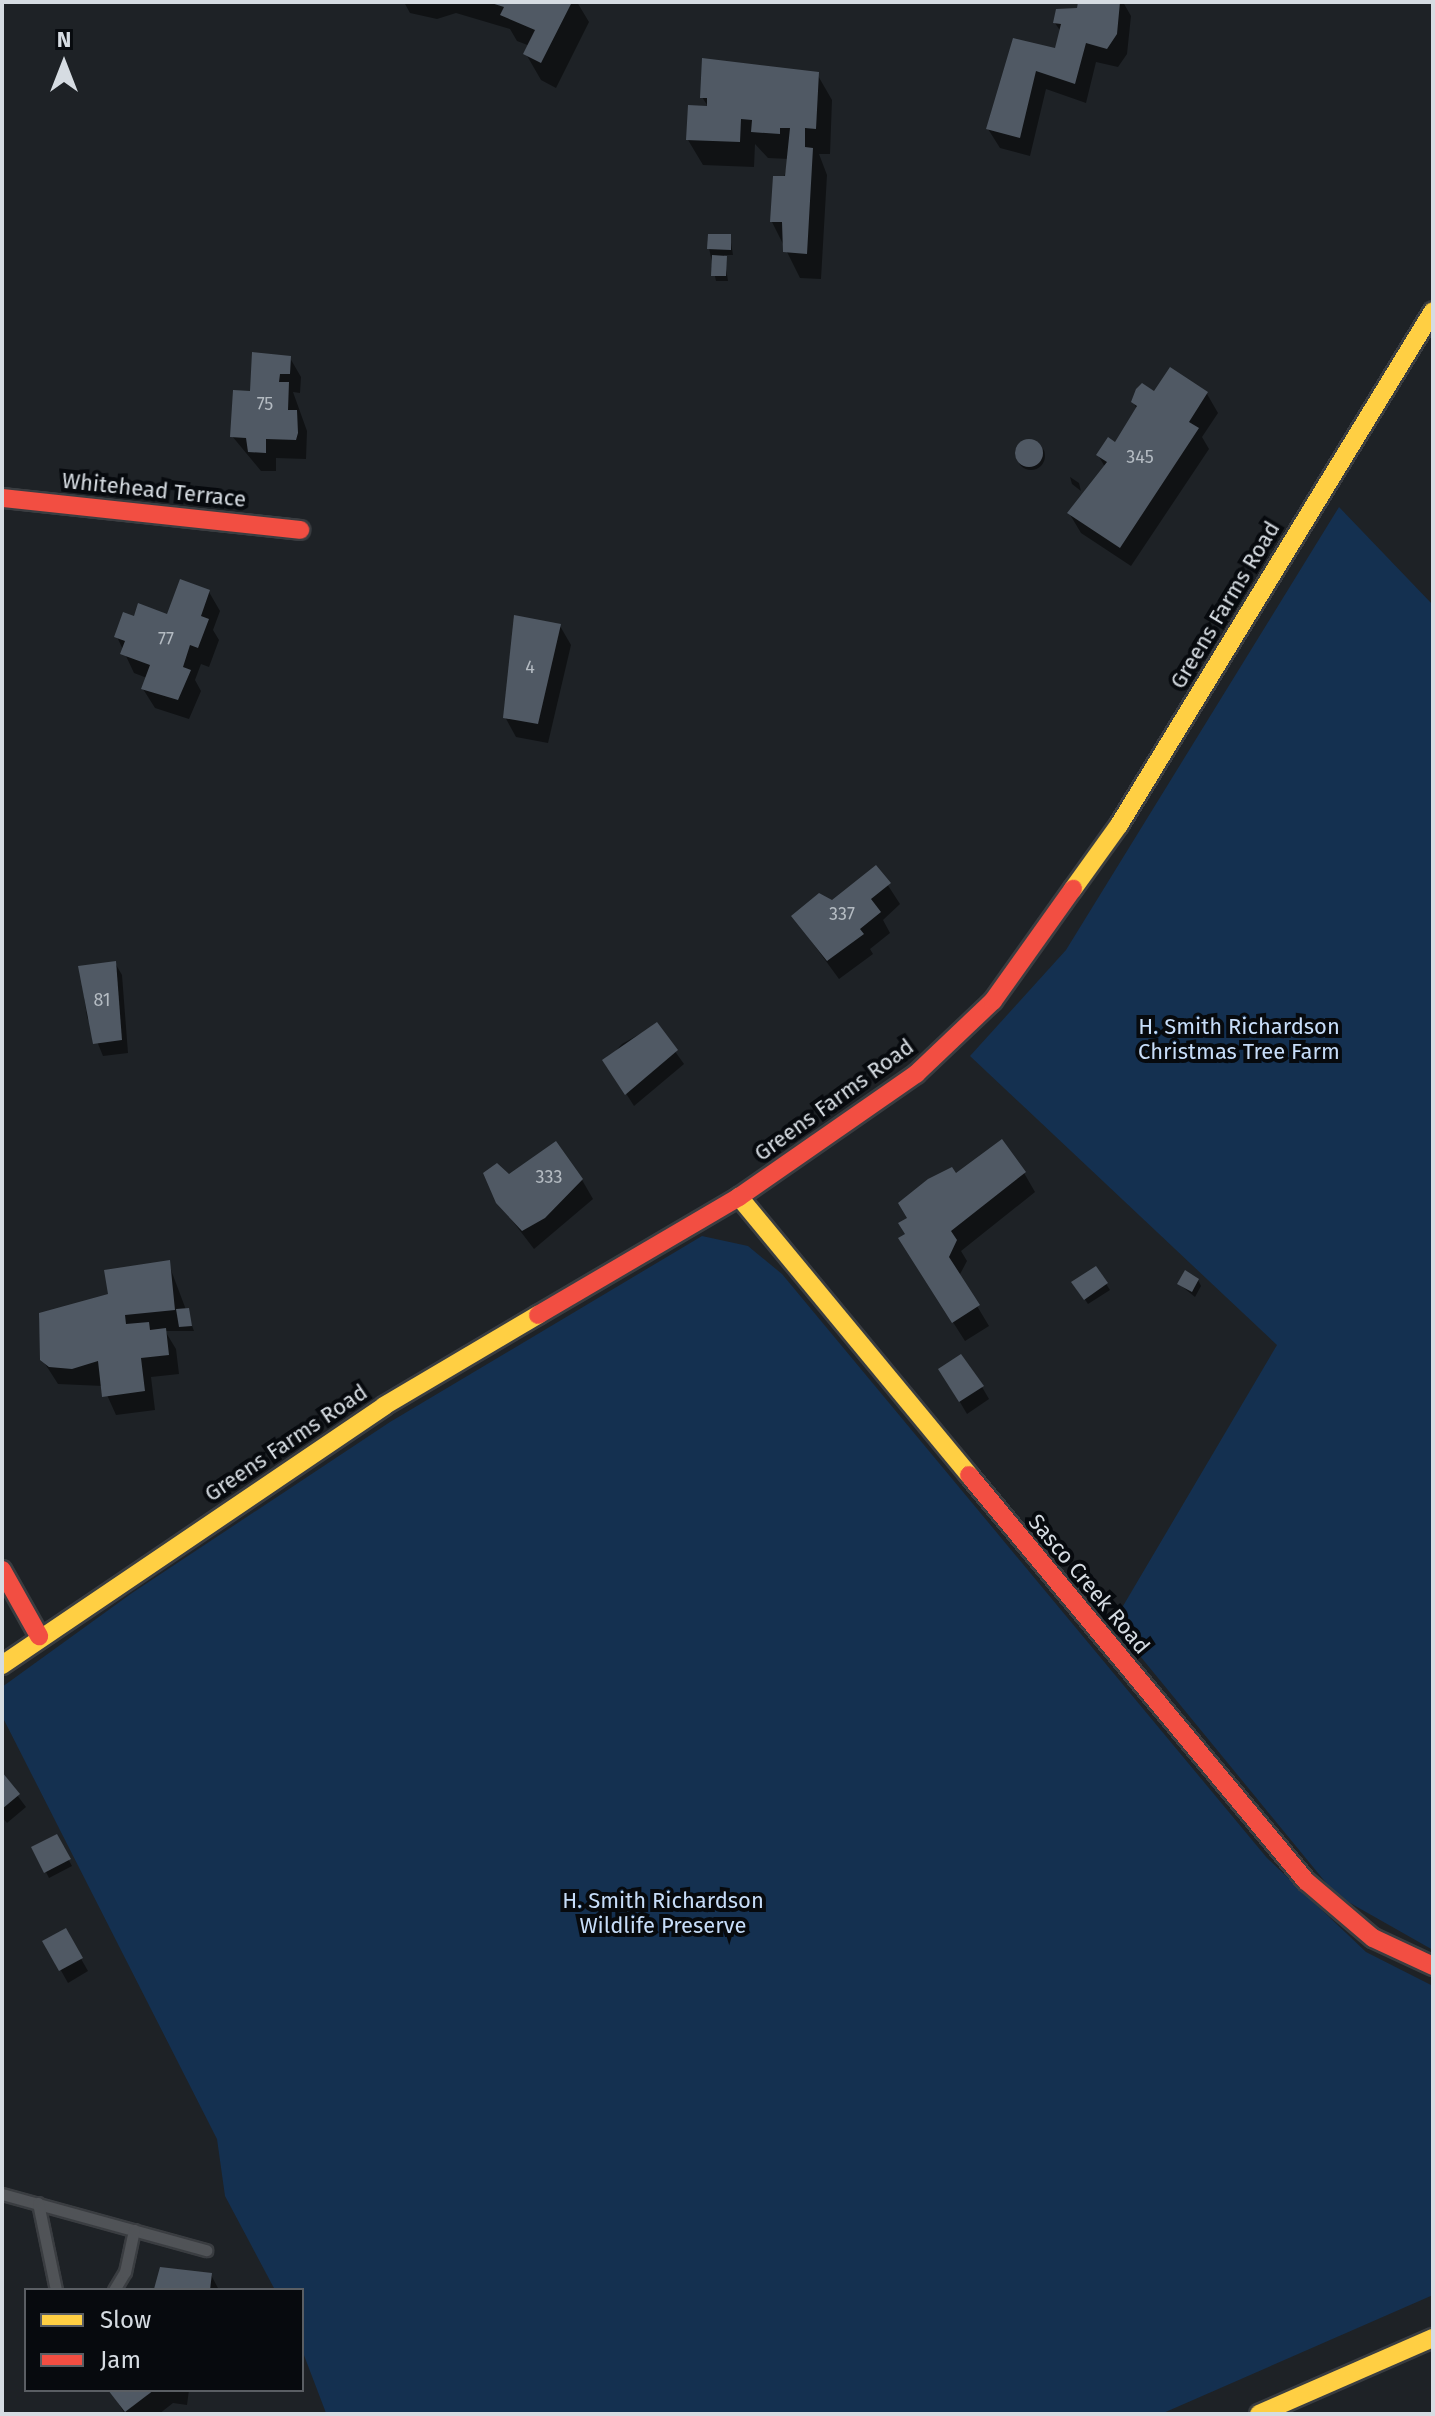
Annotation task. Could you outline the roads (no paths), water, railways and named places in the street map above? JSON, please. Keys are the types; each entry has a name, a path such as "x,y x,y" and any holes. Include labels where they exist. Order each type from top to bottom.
{"main road":[{"name":"Greens Farms Road","path":"2,1665 39,1636 384,1406 739,1197 916,1074 1002,989 1119,825 1433,311"},
{"name":"Whitehead Terrace","path":"2,498 300,530"},
{"name":"Sasco Creek Road","path":"739,1197 1306,1881 1373,1938 1433,1966"},
{"path":"2,1570 39,1636"},
{"path":"1259,2414 1433,2338"}],"lane":[{"path":"2,2194 206,2250"},
{"path":"38,2203 56,2288"},
{"path":"115,2288 125,2272 134,2230"}],"park label":[{"name":"H. Smith Richardson Christmas Tree Farm","path":"1239,1038"},
{"name":"H. Smith Richardson Wildlife Preserve","path":"663,1912"}]}
